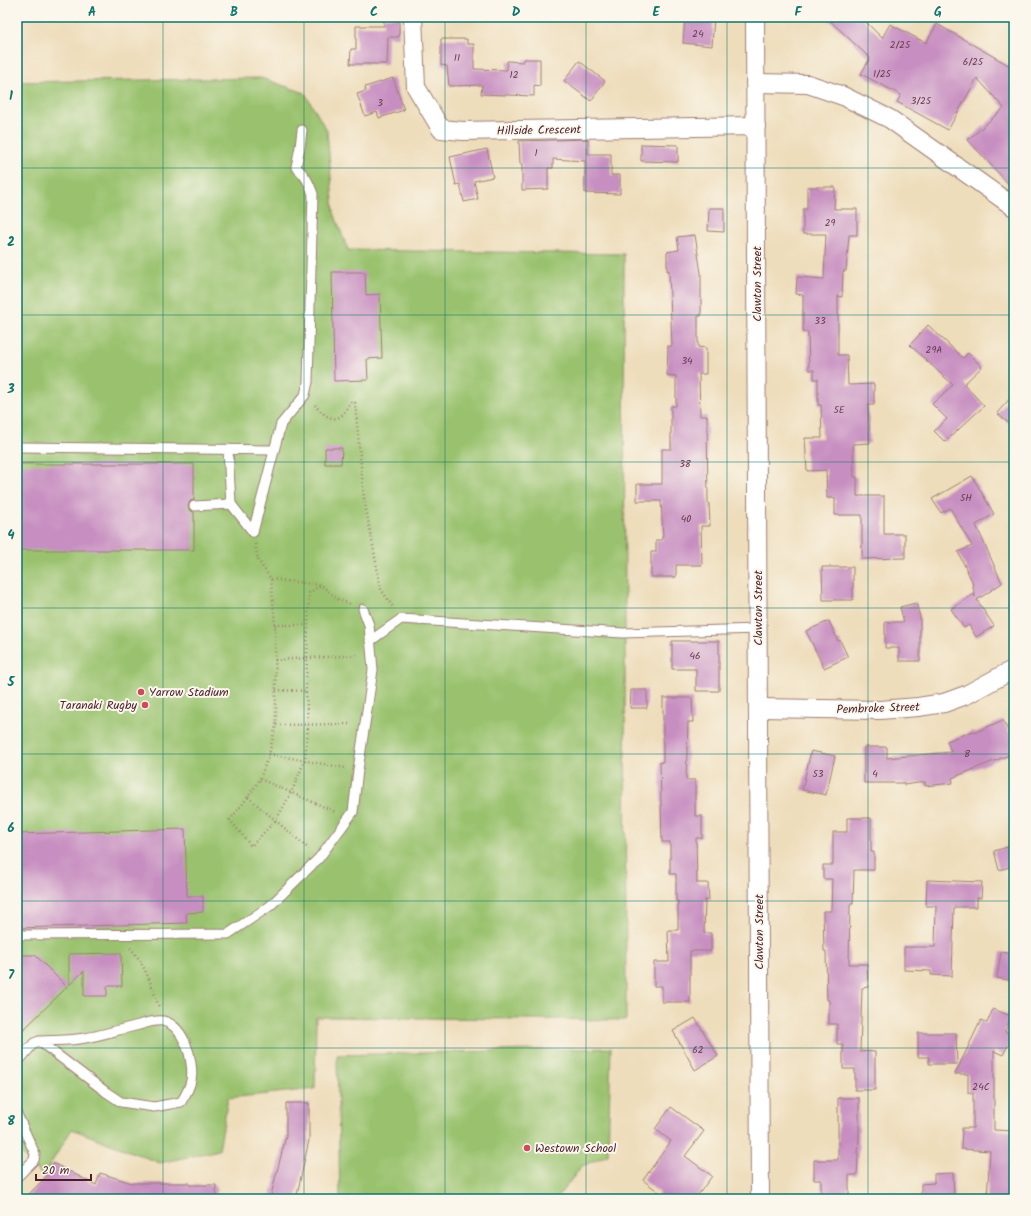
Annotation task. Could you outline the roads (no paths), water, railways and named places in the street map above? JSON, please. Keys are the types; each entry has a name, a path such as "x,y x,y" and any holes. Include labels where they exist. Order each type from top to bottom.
{"street":[{"name":"Hillside Crescent","path":"413,17 416,87 441,129 463,131 756,126"},
{"name":"Clawton Street","path":"755,17 760,1199"},
{"path":"755,83 808,84 843,96 890,120 1014,206"},
{"name":"Pembroke Street","path":"759,708 880,710 944,703 966,696 1014,669"}],"lane":[{"path":"228,449 231,504 252,532 281,424 305,395 309,372 313,194 309,181 296,167 302,130"},
{"path":"17,447 274,450"},
{"path":"194,506 231,504"},
{"path":"17,935 228,934 270,906 319,858 353,812 364,724 373,670 369,625 363,609"},
{"path":"370,641 402,619 623,633 758,630"},
{"path":"17,1063 34,1043 39,1041 85,1038 151,1022 163,1021 173,1026 182,1035 192,1072 188,1092 181,1102 154,1107 121,1102 39,1041"},
{"path":"17,1114 34,1154 34,1160 17,1177"}],"place":[{"name":"Yarrow Stadium","path":"141,692"},
{"name":"Taranaki Rugby","path":"145,705"},
{"name":"Westown School","path":"527,1148"}]}
